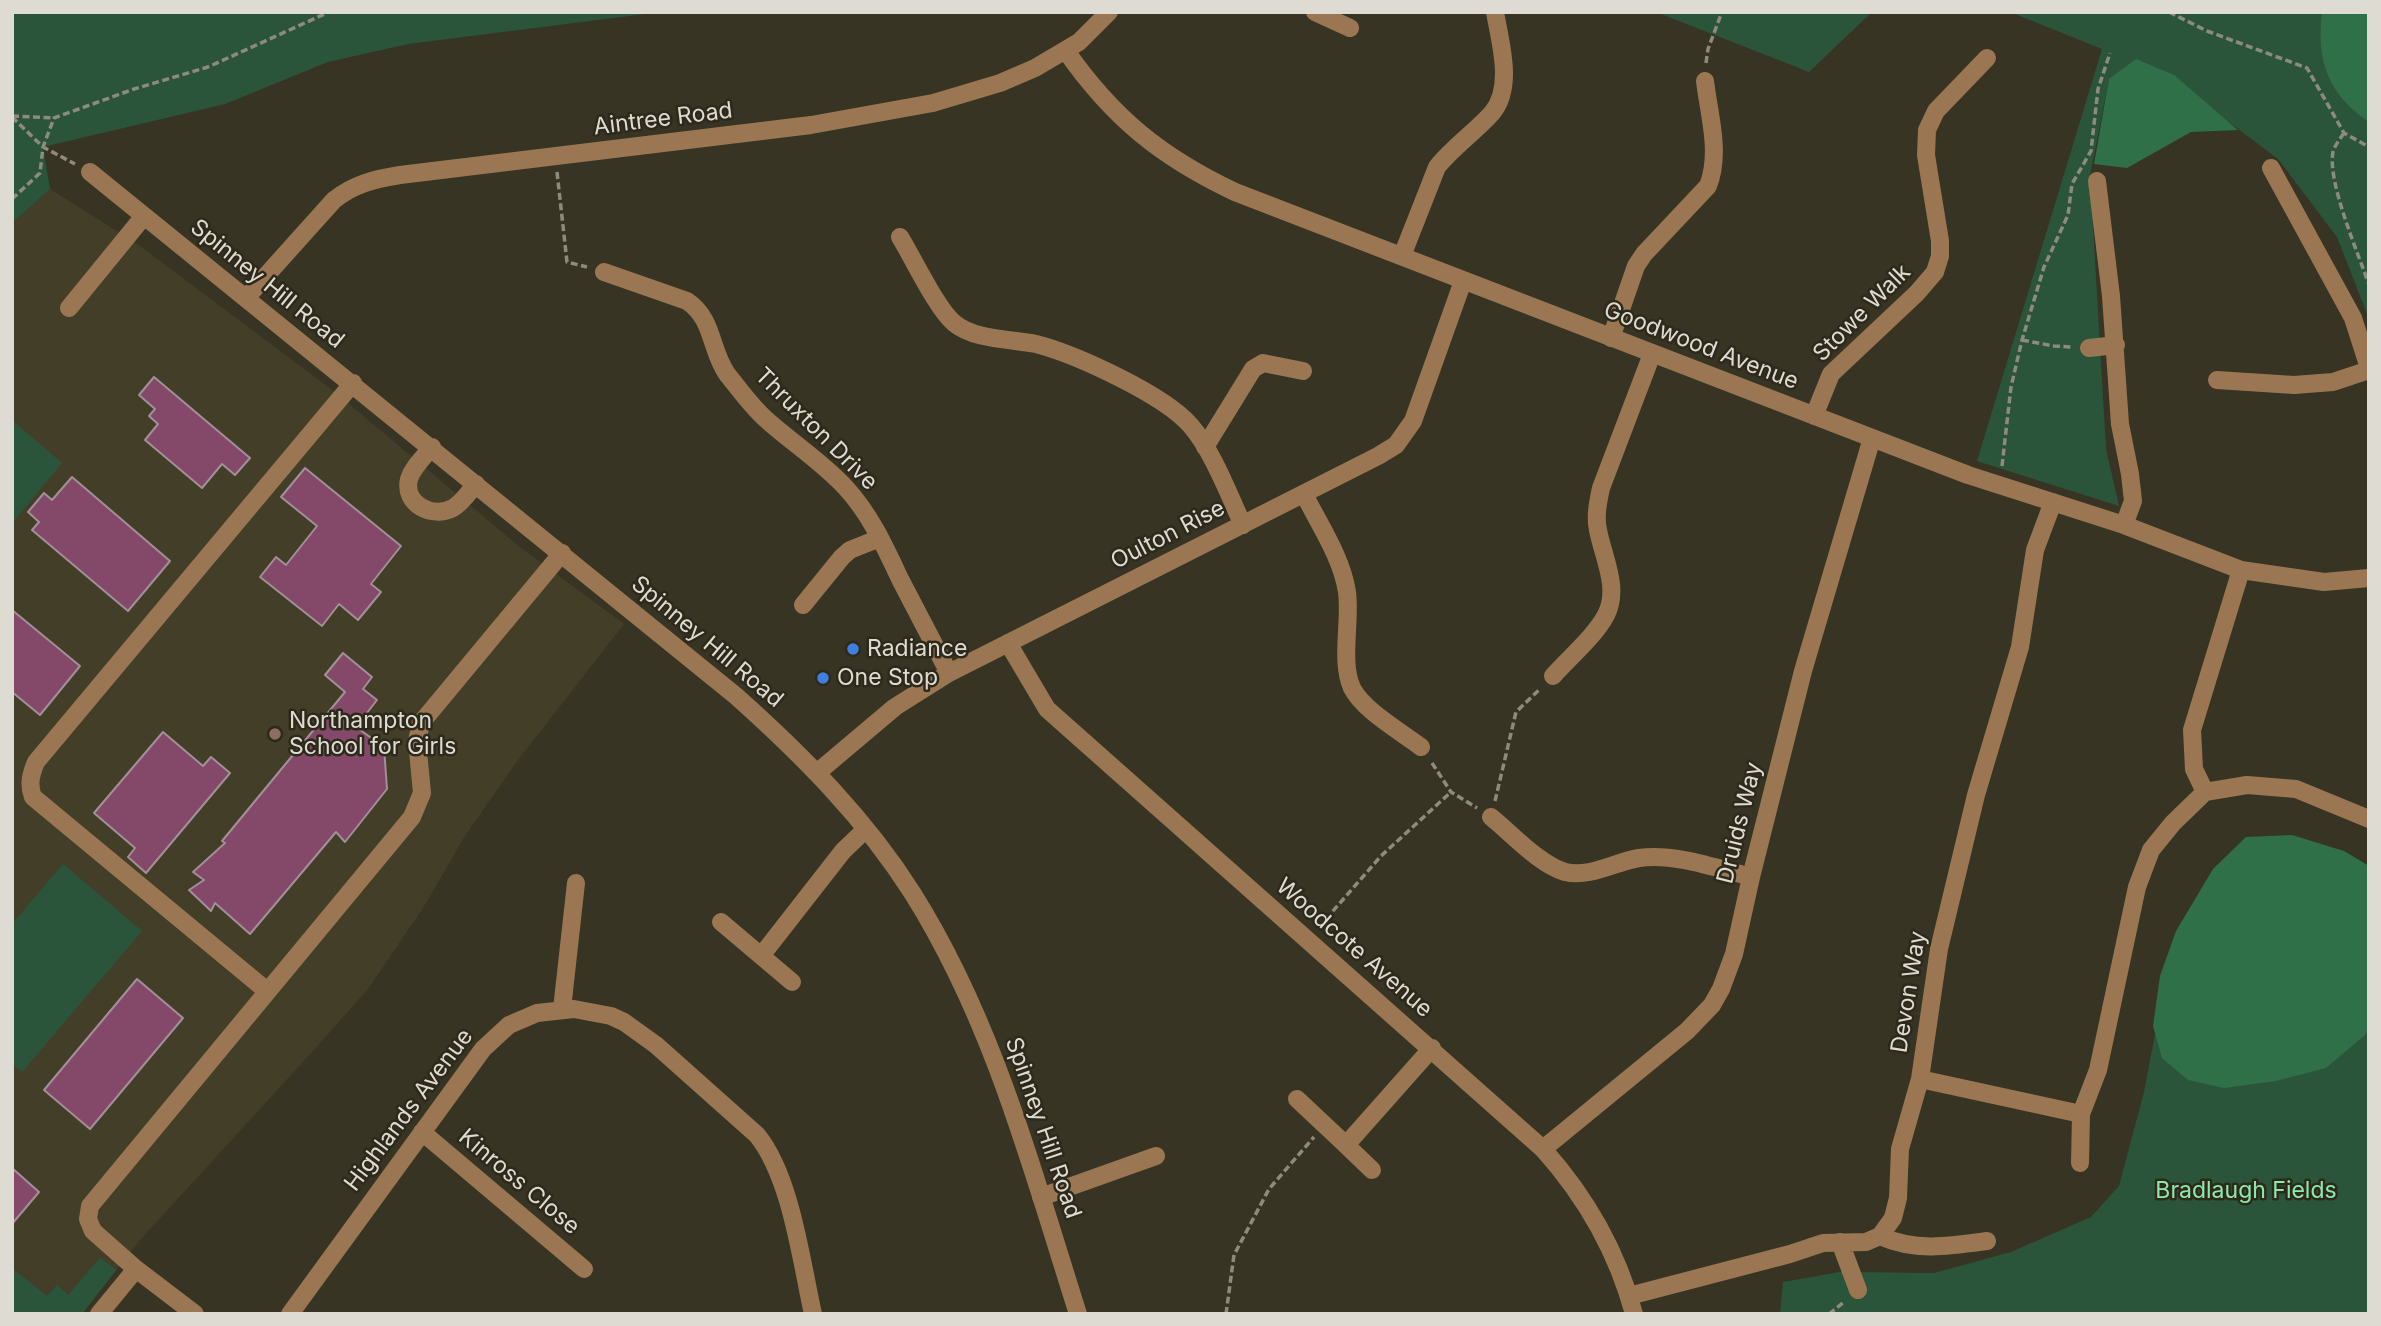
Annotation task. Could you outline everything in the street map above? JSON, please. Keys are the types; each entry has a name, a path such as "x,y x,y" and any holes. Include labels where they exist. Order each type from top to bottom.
{"street":[{"name":"Aintree Road","path":"246,298 318,216 345,191 355,186 400,175 811,125 907,108 971,93 1035,68 1066,51 1091,32 1109,12"},
{"path":"1315,12 1350,28"},
{"path":"1402,256 1437,167 1494,110 1501,95 1504,78 1495,12"},
{"name":"Goodwood Avenue","path":"1066,51 1103,99 1132,127 1183,166 1235,192 1872,438 1997,484 2124,525 2241,570 2324,582 2369,578"},
{"name":"Stowe Walk","path":"1814,416 1831,374 1923,288 1936,272 1940,241 1926,155 1927,130 1936,111 1987,58"},
{"path":"1611,338 1636,267 1644,254 1708,186 1713,174 1714,150 1704,82"},
{"path":"2217,380 2294,385 2333,382 2369,369 2353,318 2271,168"},
{"name":"Spinney Hill Road","path":"90,172 736,696 818,772 866,829 912,893 961,980 998,1063 1078,1314"},
{"path":"2097,181 2116,345 2120,424 2133,501 2124,525"},
{"path":"69,308 144,216"},
{"path":"900,237 954,323 974,332 1057,350 1109,373 1176,412 1191,426 1205,447 1243,525"},
{"name":"Thruxton Drive","path":"604,272 687,301 697,308 709,325 718,358 726,372 767,420 846,487 880,538 950,673"},
{"name":"Oulton Rise","path":"818,772 895,707 950,673 1304,494 1396,444 1413,421 1463,281"},
{"path":"2089,348 2116,345"},
{"path":"1553,676 1599,625 1610,604 1610,579 1598,528 1598,503 1601,488 1652,354"},
{"path":"1205,447 1253,369 1263,363 1303,370"},
{"path":"267,991 33,797 31,774 36,761 353,383"},
{"name":"Druids Way","path":"1544,1149 1687,1031 1712,1005 1721,989 1734,954 1810,646 1872,438"},
{"path":"432,447 410,476 408,488 416,505 434,512 447,510 461,502 476,484"},
{"path":"1304,494 1336,559 1345,584 1348,606 1347,663 1352,688 1366,705 1421,747"},
{"name":"Devon Way","path":"1881,1236 1896,1208 1900,1149 1920,1079 1942,937 1976,795 2020,647 2035,550 2053,502"},
{"path":"803,605 850,550 880,538"},
{"path":"195,1314 136,1269 93,1231 88,1219 90,1206 412,817 422,793 417,741 421,723 562,553"},
{"path":"2205,792 2194,769 2192,730 2241,570"},
{"name":"Woodcote Avenue","path":"1008,643 1047,709 1544,1149 1575,1188 1602,1230 1631,1305"},
{"path":"2080,1163 2081,1114 2098,1070 2137,887 2151,850 2173,823 2205,792 2247,785 2296,789 2369,819"},
{"path":"1491,817 1544,861 1565,872 1592,871 1654,857 1751,877"},
{"path":"761,956 843,851 866,829"},
{"path":"562,1009 576,883"},
{"path":"721,922 792,982"},
{"name":"Highlands Avenue","path":"290,1314 467,1068 495,1036 522,1017 562,1009 598,1013 624,1022 656,1045 757,1135 769,1150 785,1189 813,1314"},
{"path":"1346,1145 1432,1048"},
{"path":"1920,1079 2081,1114"},
{"path":"1297,1099 1372,1170"},
{"name":"Kinross Close","path":"422,1132 584,1269"},
{"path":"1041,1197 1156,1156"},
{"path":"1631,1305 1823,1243 1866,1242 1881,1236 1899,1245 1942,1247 1987,1241"},
{"path":"1840,1242 1858,1290"},
{"path":"99,1314 136,1269"}],"path":[{"path":"12,117 54,118 134,89 208,67 329,12"},
{"path":"1704,82 1708,49 1722,12"},
{"path":"2169,12 2207,31 2307,68 2344,133 2369,147"},
{"path":"1997,484 2004,458 2011,387 2022,340 2044,267 2068,215 2072,184 2091,151 2098,89 2110,53"},
{"path":"12,117 43,147 90,172"},
{"path":"12,199 40,173 43,147 54,118"},
{"path":"2344,133 2333,152 2332,166 2336,187 2369,285"},
{"path":"555,156 567,262 604,272"},
{"path":"2022,340 2054,346 2089,348"},
{"path":"1421,747 1451,792 1491,817 1516,712 1553,676"},
{"path":"1308,940 1381,856 1451,792"},
{"path":"1226,1314 1234,1255 1269,1189 1325,1125"}],"shaded area":[{"name":"Northampton School for Girls","path":"50,189 136,243 331,389 520,547 624,624 515,764 465,836 423,908 368,989 141,1239 82,1314 12,1314 12,223"}],"green space":[{"path":"12,12 661,12 408,44 328,62 225,104 43,147 50,189 12,223"},
{"path":"1656,12 1872,12 1809,72"},
{"path":"2010,12 2369,12 2369,319 2337,237 2278,159 2196,97 2109,79 2090,175 2106,449 2119,506 1977,461 2102,49"},
{"path":"2322,12 2369,12 2369,122 2344,100 2328,75 2321,46"},
{"path":"2136,59 2174,75 2238,130 2191,132 2127,168 2094,164 2109,79"},
{"path":"12,420 62,463 12,523"},
{"path":"2292,835 2344,851 2369,866 2369,1028 2365,1035 2326,1068 2276,1081 2224,1088 2188,1080 2162,1058 2153,1026 2160,976 2176,931 2213,869 2246,837"},
{"path":"63,864 142,931 22,1072 12,1064 12,924"},
{"name":"Bradlaugh Fields","path":"2369,992 2369,1314 1780,1314 1783,1282 1840,1272 1934,1273 2011,1252 2091,1217 2119,1186 2144,1092 2159,1013"},
{"path":"100,1258 116,1270 82,1314 12,1314 12,1268 47,1296 57,1285 68,1295"}],"building":[{"path":"154,377 250,458 235,475 222,464 202,488 145,440 158,424 149,416 155,409 139,395"},
{"path":"305,468 401,546 371,584 381,592 358,620 339,604 322,626 260,577 276,557 286,565 317,526 281,497"},
{"path":"72,477 170,561 128,611 32,530 39,522 28,512 44,493 52,500"},
{"path":"12,610 80,666 40,715 12,692"},
{"path":"343,653 372,677 363,689 377,700 356,727 384,747 387,789 345,842 336,832 250,934 215,903 211,911 189,890 204,880 193,872 225,843 222,841 345,692 325,675"},
{"path":"163,732 203,766 211,757 230,773 146,873 128,857 135,848 94,813"},
{"path":"137,979 183,1018 90,1129 44,1090"},
{"path":"12,1168 39,1192 12,1224"}],"place":[{"name":"Radiance","path":"853,649"},
{"name":"One Stop","path":"823,678"},
{"name":"Northampton School for Girls","path":"275,734"}]}
